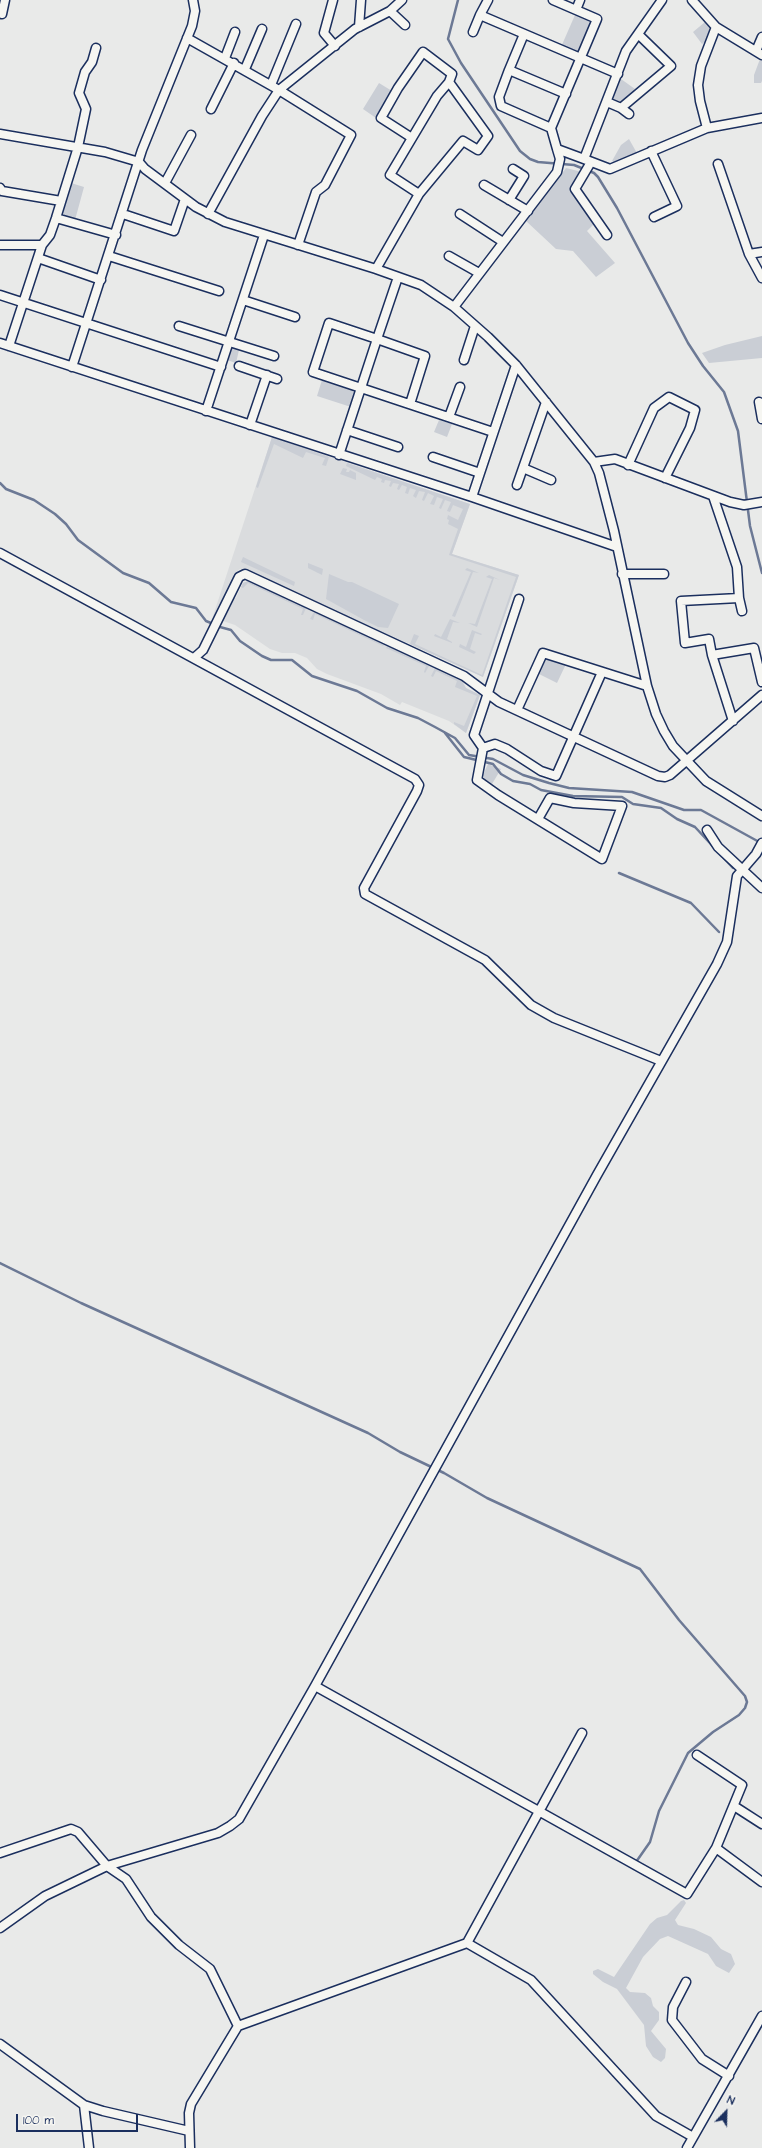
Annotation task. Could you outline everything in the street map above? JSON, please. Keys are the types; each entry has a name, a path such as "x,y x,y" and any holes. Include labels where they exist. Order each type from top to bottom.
{"street":[{"path":"2,14 5,0"},
{"path":"72,366 102,280 139,162 187,38 195,11 193,0"},
{"path":"333,0 324,33 335,46"},
{"path":"359,27 361,0"},
{"path":"208,214 262,116 279,90 359,27 390,11 402,0"},
{"path":"473,32 488,0"},
{"path":"454,308 479,273 528,211 559,163 551,128 597,19 553,0"},
{"path":"576,10 580,0"},
{"path":"607,235 575,189 587,165 607,102 626,51 662,0"},
{"path":"696,1 718,28 759,53 762,37"},
{"path":"390,11 405,25"},
{"path":"480,15 618,74"},
{"path":"271,85 296,24"},
{"path":"245,69 262,28"},
{"path":"707,128 698,85 701,66 718,28"},
{"path":"225,58 235,32"},
{"path":"524,34 499,97 501,106 551,128"},
{"path":"620,108 670,66 638,34"},
{"path":"187,38 245,69 351,135 325,185 316,192 298,245"},
{"path":"9,346 42,245 50,235 56,218 78,147 86,109 79,93 85,72 92,62 96,48"},
{"path":"412,138 381,118 398,88 423,52 452,74 449,82 437,96 390,175 419,194"},
{"path":"211,109 234,63"},
{"path":"509,70 566,94"},
{"path":"376,269 419,194 463,141 478,150 488,136 449,82"},
{"path":"607,102 629,114"},
{"path":"557,149 587,165 607,169 707,128 762,118"},
{"path":"0,134 105,152 139,162 185,199 208,214 264,235 376,269 421,285 454,308 476,326 516,365 594,462 599,473 617,547 647,686 656,714 664,731 673,746 706,780 762,816"},
{"path":"165,183 191,135"},
{"path":"651,151 677,206 654,217"},
{"path":"718,164 749,254 762,278"},
{"path":"509,200 524,176 513,169"},
{"path":"484,185 528,211"},
{"path":"0,188 2,191 61,201"},
{"path":"123,214 174,231 185,199"},
{"path":"460,214 503,242"},
{"path":"56,218 116,236"},
{"path":"206,411 264,235"},
{"path":"0,245 42,245"},
{"path":"749,254 762,252"},
{"path":"109,256 219,291"},
{"path":"449,256 479,273"},
{"path":"38,258 102,280"},
{"path":"339,455 398,277"},
{"path":"0,295 221,367"},
{"path":"243,300 295,317"},
{"path":"410,404 425,356 329,323 313,372 493,432"},
{"path":"179,326 274,356"},
{"path":"464,360 476,326"},
{"path":"0,343 339,455 472,497 617,547"},
{"path":"472,497 516,365"},
{"path":"239,366 277,378"},
{"path":"250,425 267,375"},
{"path":"449,417 460,387"},
{"path":"628,465 654,408 669,398 695,410 690,428 665,478"},
{"path":"517,485 546,402"},
{"path":"759,402 762,418"},
{"path":"347,430 398,447"},
{"path":"433,457 480,473"},
{"path":"594,462 615,459 714,496 744,505 758,502"},
{"path":"523,468 551,480"},
{"path":"714,496 737,567 738,598 742,611"},
{"path":"0,553 408,776 419,785 418,791 364,888 365,894 485,960 531,1005 554,1018 661,1061"},
{"path":"194,658 203,650 239,577 245,574 464,676 487,694 517,710 658,776 670,775 762,696"},
{"path":"622,574 664,574"},
{"path":"734,721 712,655 709,639 686,643 681,601 738,598"},
{"path":"519,599 474,735 482,750 481,764 477,780 538,819 602,859 622,806 574,803 550,798 538,819"},
{"path":"712,655 754,648 762,682"},
{"path":"517,710 542,653 647,686"},
{"path":"482,750 495,744 507,749 541,771 556,776 602,672"},
{"path":"707,830 718,847 762,888"},
{"path":"0,1928 45,1896 107,1866 218,1832 230,1826 245,1810 661,1061 717,964 727,942 737,876 756,854 762,843"},
{"path":"315,1686 688,1894 716,1848 742,1785 697,1755"},
{"path":"190,2148 188,2113 191,2104 238,2026 467,1943 582,1733"},
{"path":"734,1806 762,1824"},
{"path":"0,1853 74,1830 107,1866 126,1879 151,1917 178,1945 210,1969 238,2026"},
{"path":"716,1848 762,1882"},
{"path":"467,1943 531,1980 656,2116 693,2137"},
{"path":"686,1982 673,2006 672,2020 702,2059 729,2076"},
{"path":"687,2148 762,2016"},
{"path":"0,2044 84,2105 103,2111 189,2131"},
{"path":"84,2105 89,2148"}],"shaded area":[{"path":"575,15 588,21 591,25 582,51 575,53 561,47"},
{"path":"705,22 711,30 706,41 702,44 693,32"},
{"path":"760,59 762,60 762,81 761,83 754,83 754,75"},
{"path":"621,79 635,89 624,101 618,103 613,100 613,96 617,83"},
{"path":"379,83 392,91 376,118 363,109"},
{"path":"629,139 638,155 618,164 612,161 621,145"},
{"path":"566,168 582,172 573,191 595,223 587,231 615,263 596,277 573,251 556,249 526,221"},
{"path":"71,183 84,187 75,220 67,218 62,212"},
{"path":"762,336 762,358 709,363 702,353 725,345"},
{"path":"231,347 239,350 236,363 227,360"},
{"path":"322,380 351,389 355,393 351,407 317,396"},
{"path":"439,420 452,424 447,437 434,432"},
{"path":"272,437 470,504 452,554 519,575 483,677 245,570 240,569 236,572 215,617 213,616"},
{"path":"272,437 329,457 326,466 322,465 325,458 306,452 303,458 274,444 258,488 256,487"},
{"path":"347,463 470,504 452,554 519,575 483,677 410,644 414,634 419,636 415,644 482,675 516,577 449,555 458,529 448,524 448,515 458,520 463,509 453,505 450,512 447,511 451,502 445,500 441,509 439,508 443,499 437,497 434,505 430,504 434,496 428,493 424,501 422,500 425,492 419,491 416,498 413,496 416,490 410,488 408,494 405,493 407,487 402,485 399,490 397,489 399,484 393,483 391,487 389,486 391,481 385,480 384,483 381,482 382,479 377,477 375,480 346,466"},
{"path":"343,468 347,469 346,472 349,472 350,470 356,473 356,480 340,474"},
{"path":"243,557 295,582 294,586 241,562"},
{"path":"308,563 323,569 322,575 308,568"},
{"path":"467,568 479,573 473,572 455,617 452,616 471,572 465,570"},
{"path":"329,574 348,582 352,582 399,604 388,628 378,627 326,599"},
{"path":"489,575 500,580 494,578 477,627 468,623 475,624 492,579 486,577"},
{"path":"248,581 462,681 466,688 480,695 466,733 449,721 402,702 400,705 381,694 327,674 317,669 307,658 295,653 282,653 270,649 235,625 223,621 233,597 236,598 243,583"},
{"path":"248,581 306,608 303,615 301,615 303,609 248,583 243,588 241,587 243,583"},
{"path":"314,612 384,645 383,646 315,614 313,620 310,619"},
{"path":"450,619 460,623 453,622 447,639 452,643 434,636 435,634 441,637"},
{"path":"472,630 482,634 475,633 470,649 476,652 474,654 459,647 460,644 466,647"},
{"path":"387,646 429,666 425,673 426,666 386,648"},
{"path":"548,657 566,664 557,683 537,673 543,659"},
{"path":"435,668 462,681 466,688 480,695 466,733 454,724 454,722 464,726 477,696 455,687 457,681 436,671 433,677 431,676"},
{"path":"488,764 501,769 492,784 485,780 483,775"},
{"path":"684,1900 686,1903 675,1920 678,1925 694,1929 711,1937 721,1949 731,1954 735,1964 729,1973 716,1966 708,1954 668,1936 660,1939 643,1957 626,1988 630,1992 645,1993 651,1998 653,2006 659,2012 659,2020 651,2031 666,2049 665,2058 661,2062 653,2057 646,2046 644,2025 617,1989 603,1982 593,1974 593,1971 598,1969 614,1977 650,1924 657,1918 667,1915 681,1901"}],"waterway":[{"path":"458,0 448,39 461,63 520,151 530,159 538,162 574,165 594,173 598,177 617,208 688,343 703,366 724,392 738,431 750,526 762,573"},
{"path":"0,483 6,489 34,500 55,514 66,524 78,540 123,573 149,583 171,602 196,608 206,621 211,623"},
{"path":"220,627 231,630 240,641 262,656 271,660 292,660 312,676 357,691 387,708 418,718 455,738 469,755 493,759 523,775 569,788 632,792 684,810 701,810 761,843"},
{"path":"445,733 464,757 493,764 501,774 513,781 530,784 541,790 573,796 622,797 633,804 661,808 677,819 695,827 733,868"},
{"path":"619,873 691,903 719,932"},
{"path":"0,1263 81,1303 368,1433 400,1452 444,1473 487,1498 640,1569 679,1620 745,1696 747,1702 745,1708 739,1715 713,1732 688,1753 659,1811 650,1842 636,1862"}]}
